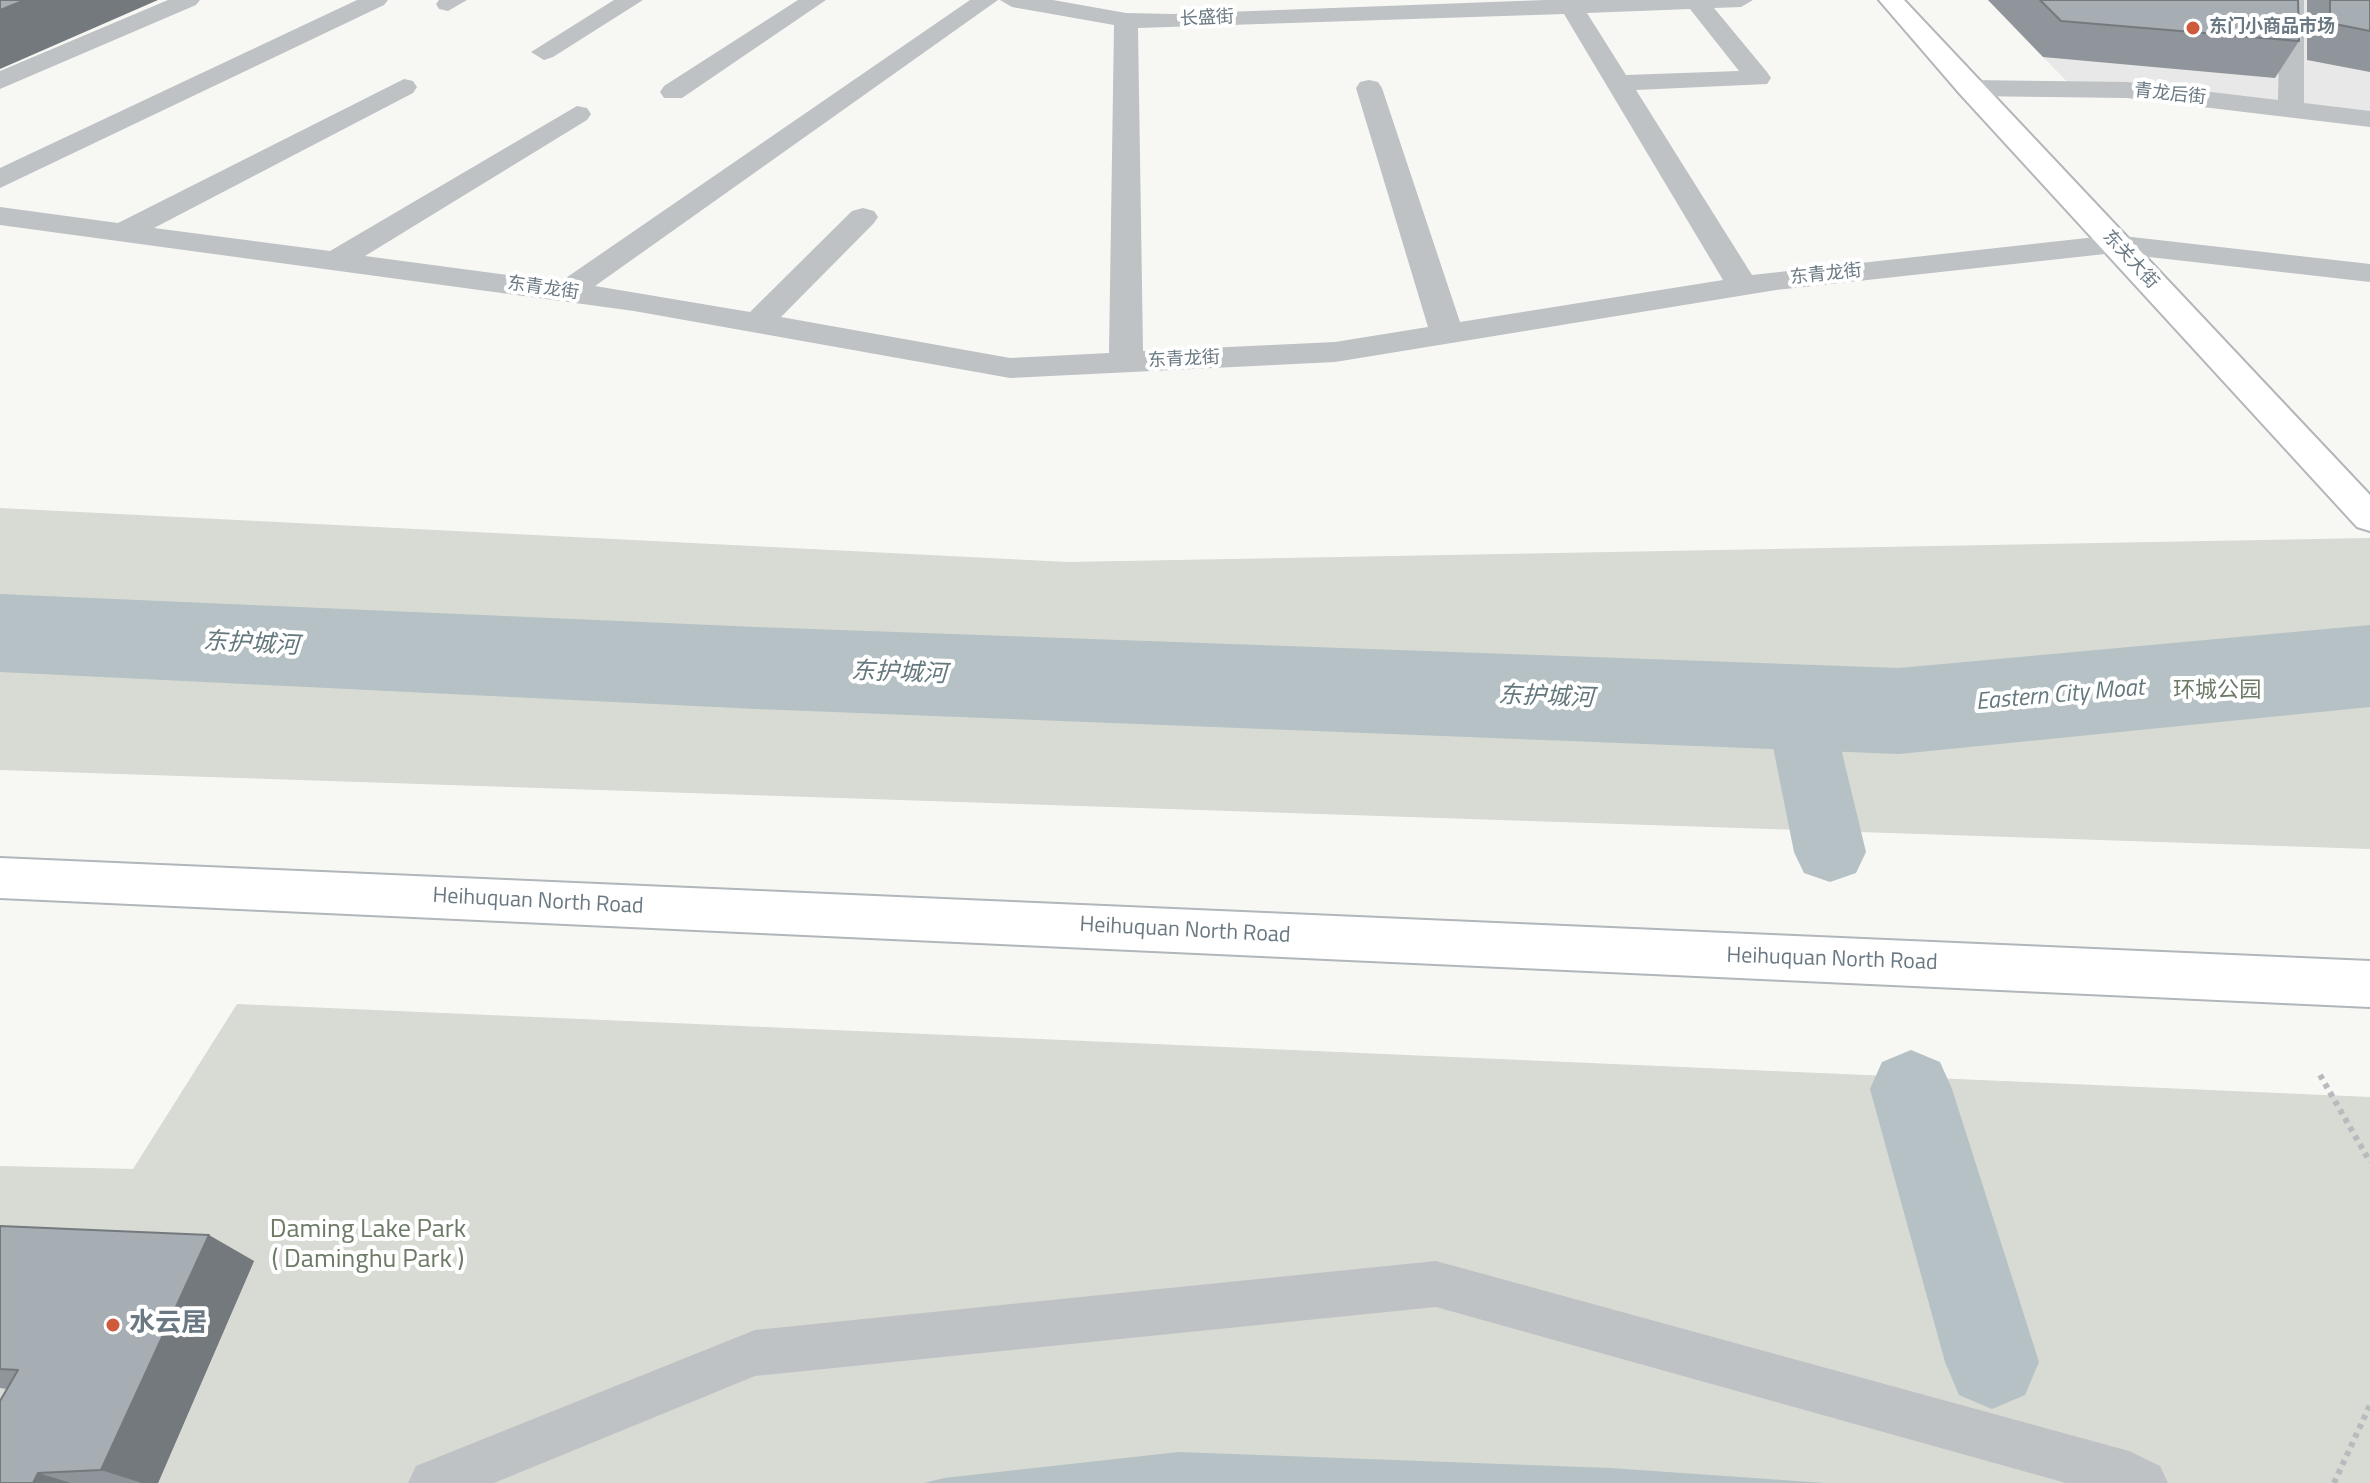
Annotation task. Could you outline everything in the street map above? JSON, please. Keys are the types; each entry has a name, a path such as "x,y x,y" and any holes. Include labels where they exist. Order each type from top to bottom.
{"main road":[{"name":"东关大街","path":"1891,0 1969,88 2370,518"},
{"name":"Heihuquan North Road","path":"0,878 2370,984"}],"street":[{"path":"0,81 188,0"},
{"path":"0,179 376,0"},
{"path":"544,52 631,0"},
{"path":"673,92 814,0"},
{"path":"566,292 986,0"},
{"name":"长盛街","path":"1012,0 1126,20 1173,10 1486,4 1571,6 1741,0"},
{"path":"2291,108 2292,0"},
{"path":"1618,83 1758,78 1696,1"},
{"path":"1571,6 1743,286"},
{"path":"1126,20 1126,363"},
{"path":"121,233 404,87"},
{"path":"1369,88 1447,334"},
{"name":"青龙后街","path":"1969,88 2127,90 2370,119"},
{"path":"335,261 577,114"},
{"name":"东青龙街","path":"0,216 566,292 1010,368 1335,352 1743,286 2114,244 2370,273"},
{"path":"757,323 863,217"}],"lane":[{"path":"433,1483 755,1353 1436,1284 2114,1472 2143,1483"}],"path":[{"path":"2320,1075 2370,1162"},
{"path":"2334,1483 2370,1405"}],"shaded area":[{"name":"东门小商品市场","path":"1988,0 2370,0 2370,122 2075,90"},
{"path":"1179,1452 1610,1468 1825,1483 924,1483 944,1478"}],"green space":[{"name":"环城公园","path":"0,508 1068,562 2370,538 2370,849 0,770"},
{"name":"Daming Lake Park ( Daminghu Park )","path":"237,1004 2370,1097 2370,1483 0,1483 0,1166 133,1169"}],"building":[{"path":"0,0 25,0 0,10"},
{"path":"2040,0 2298,0 2299,41 2061,21"},
{"path":"2330,0 2370,0 2370,31 2330,23"},
{"name":"水云居","path":"0,1226 209,1235 101,1470 38,1473 33,1483 0,1483 0,1401 18,1370 0,1369"}],"waterway":[{"name":"东护城河","path":"0,633 757,668 1899,711 2370,666"},
{"path":"1798,707 1830,852"},
{"path":"1911,1089 1992,1362"}],"place":[{"name":"东门小商品市场","path":"2193,28"},
{"name":"水云居","path":"113,1325"}],"water label":[{"name":"Eastern City Moat","path":"2060,696"}]}
